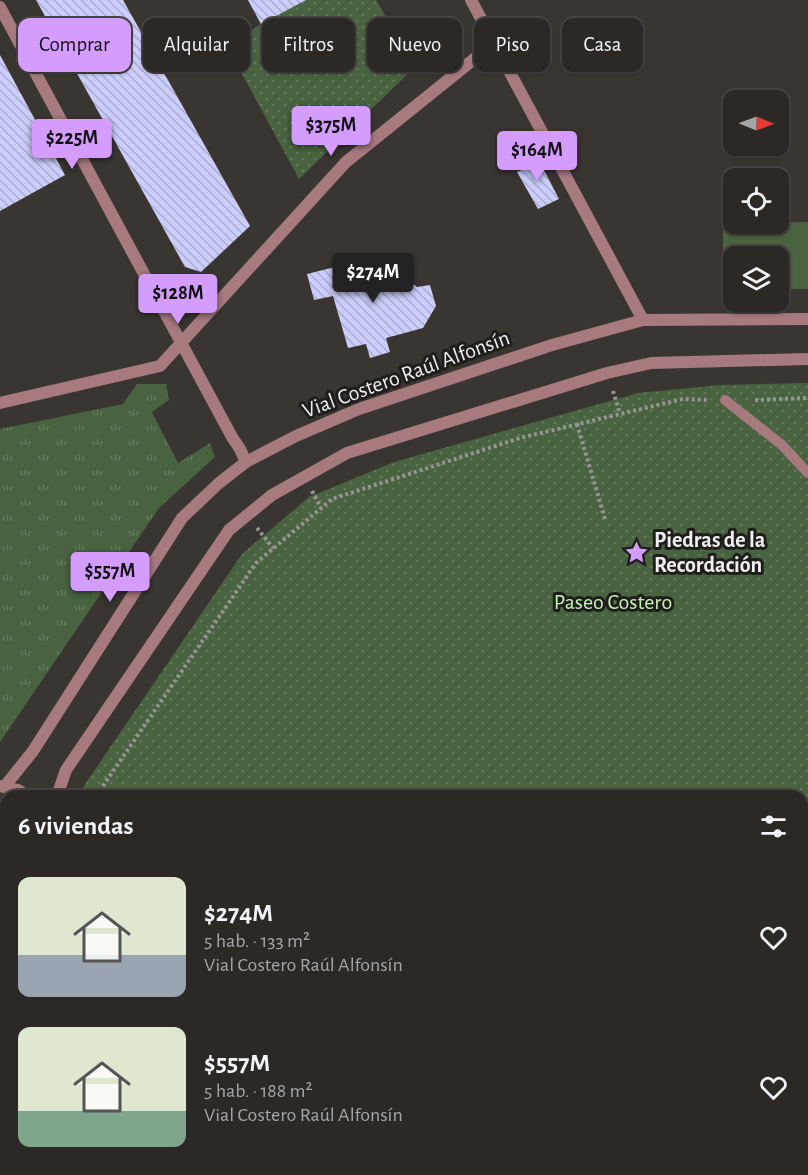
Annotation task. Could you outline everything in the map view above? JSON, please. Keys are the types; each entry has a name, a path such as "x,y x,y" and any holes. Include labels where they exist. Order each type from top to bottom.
{"street":[{"path":"471,0 481,18"},
{"path":"0,7 246,462"},
{"path":"0,403 160,366 346,162 474,59"},
{"path":"510,72 643,320"},
{"name":"Vial Costero Raúl Alfonsín","path":"2,786 33,751 182,518 219,483 246,462 296,436 359,409 552,345 643,320 808,319"},
{"path":"59,790 66,770 229,530 272,495 347,453 607,373 651,363 808,360"},
{"path":"2,786 18,790"}],"lane":[{"path":"725,400 782,445 808,473"}],"path":[{"path":"607,373 620,414"},
{"path":"100,790 256,563 332,499 520,438 683,399 808,398"},
{"path":"577,424 605,519"},
{"path":"247,515 273,548"}],"green space":[{"path":"248,0 376,0 386,18 367,18 367,72 410,72 299,179 241,72 250,72 250,31 261,24"},
{"path":"789,222 808,222 808,289 789,289 789,246 723,246 723,234 789,234"},
{"name":"Paseo Costero","path":"808,383 808,790 81,790 242,554 309,497 394,462 638,393 720,385"},
{"path":"137,384 166,384 169,400 152,412 178,463 210,443 215,457 159,508 0,742 0,429 123,404"}],"building":[{"path":"36,0 123,0 143,36 143,72 163,72 250,226 201,272 185,267 76,72 131,72 131,18 46,18"},
{"path":"248,0 306,0 272,18 262,18 261,24"},
{"path":"0,55 65,175 0,211"},
{"path":"535,153 559,199 538,209 517,172 526,168 522,160"},
{"path":"371,258 377,280 408,273 409,281 417,287 430,285 436,306 423,328 386,338 390,352 370,358 366,344 348,348 333,296 314,300 307,274"}],"place":[{"name":"Piedras de la Recordación","path":"636,553"}]}
